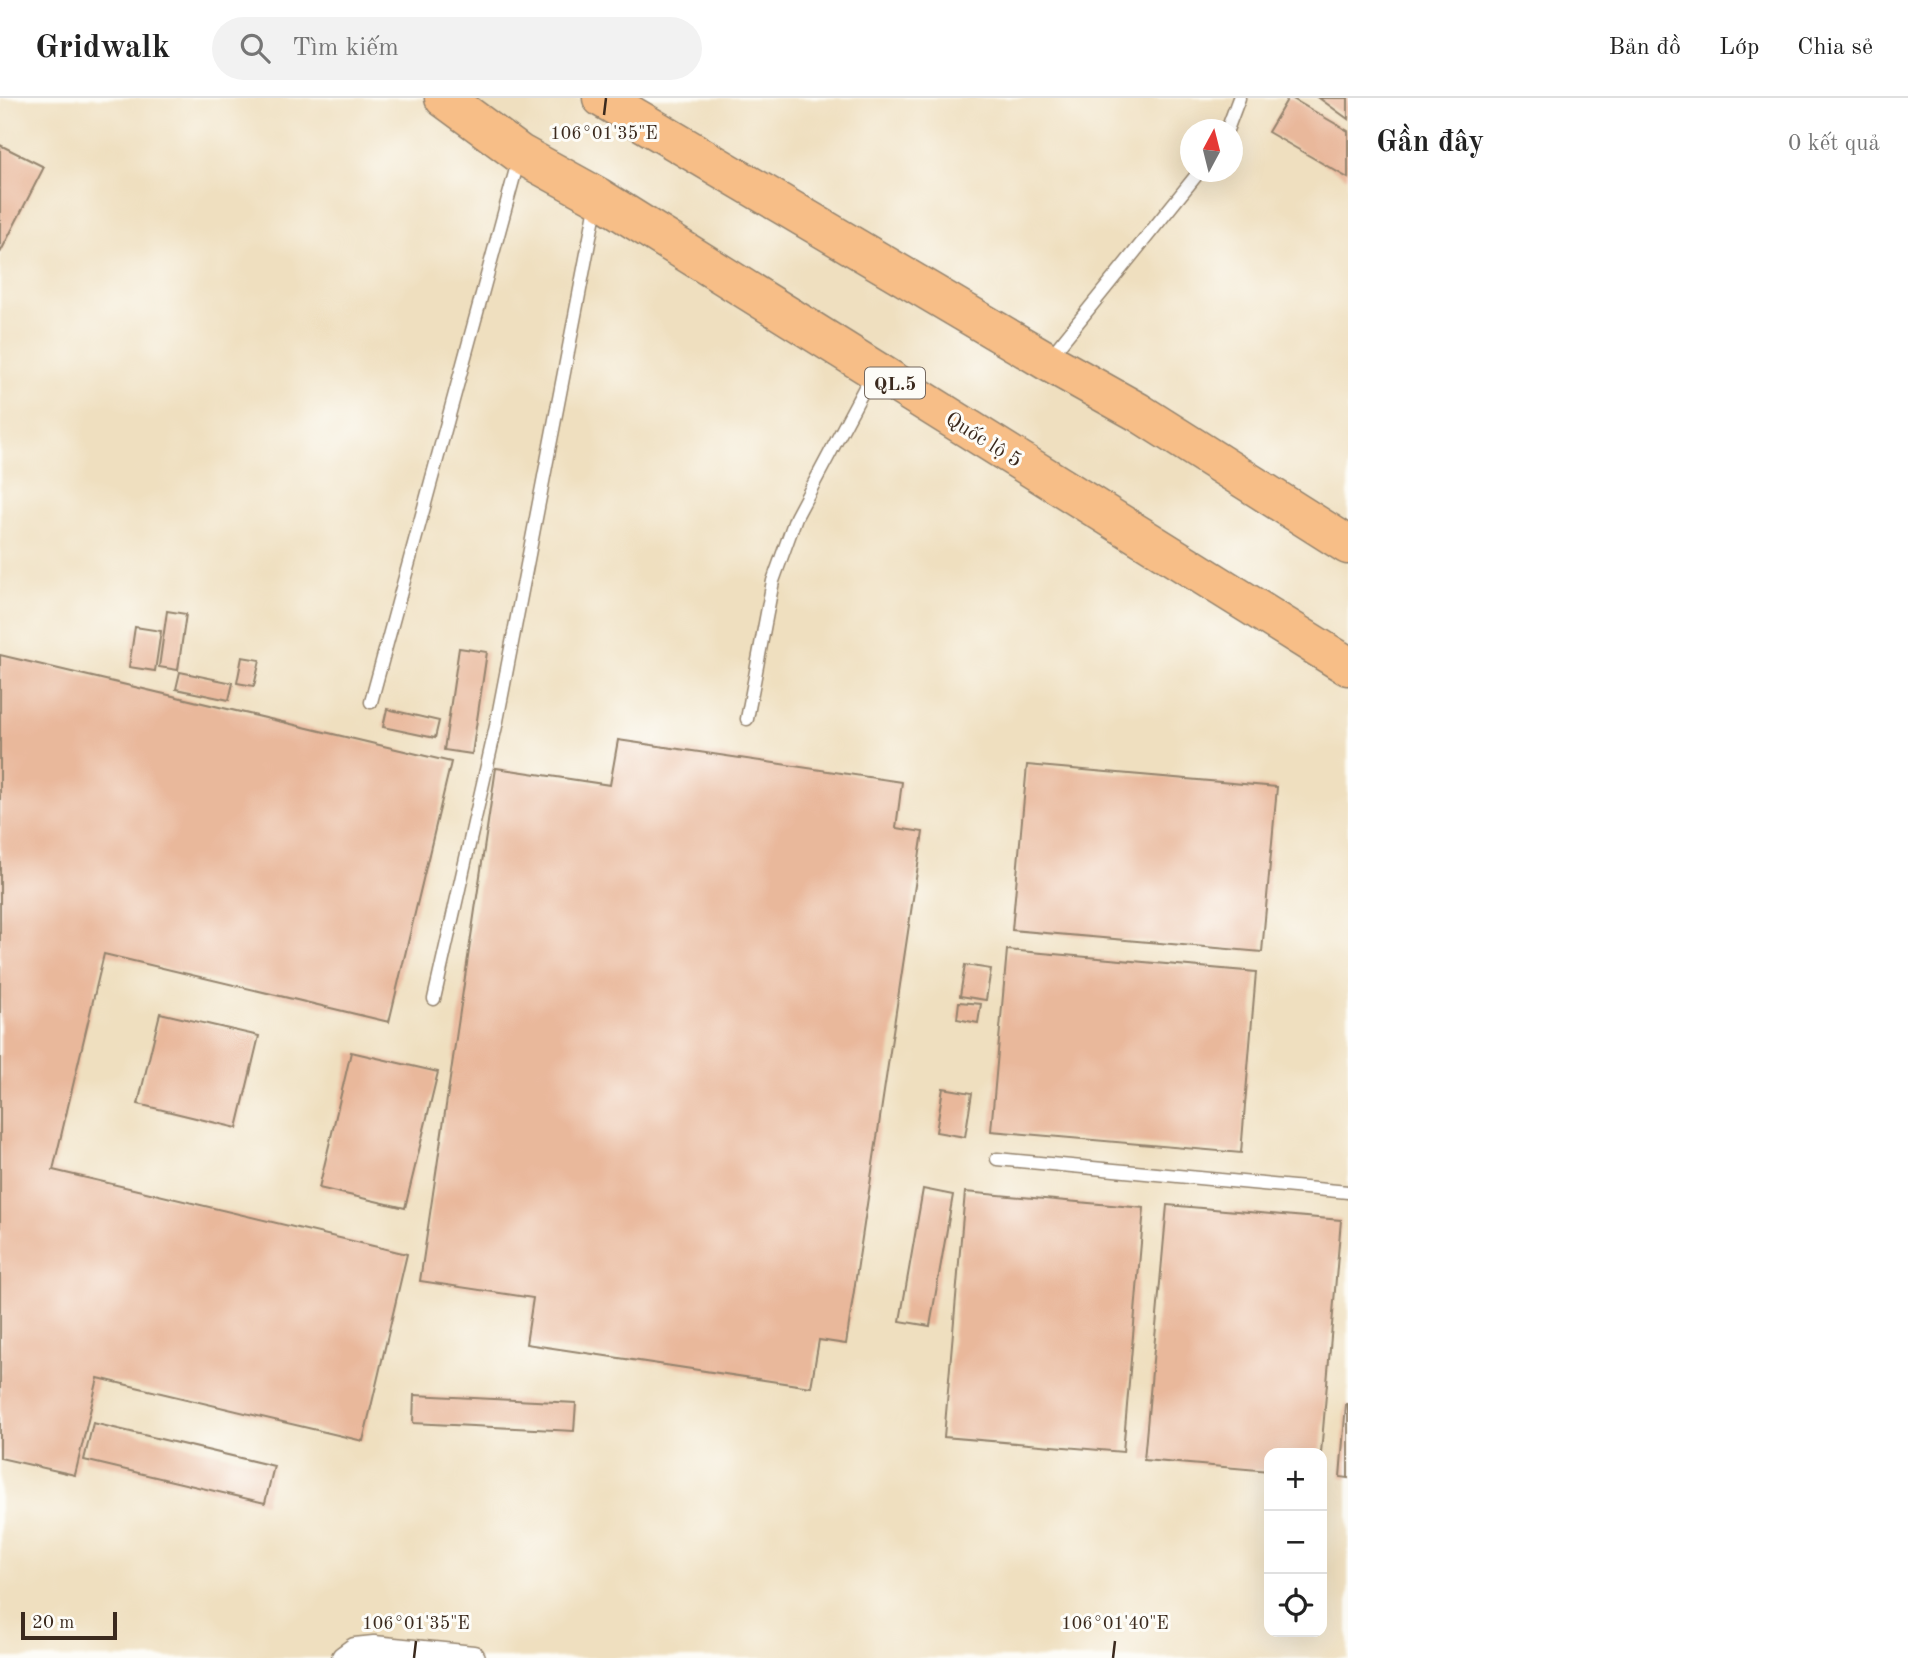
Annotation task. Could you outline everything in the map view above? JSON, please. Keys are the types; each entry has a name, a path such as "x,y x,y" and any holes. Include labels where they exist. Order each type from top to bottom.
{"highway":[{"name":"Quốc lộ 5","path":"444,98 520,154 598,197 1348,666"},
{"path":"602,98 1138,412 1348,545"}],"street":[{"path":"344,1658 355,1650 374,1648 473,1658"}],"lane":[{"path":"1231,119 1239,98"},
{"path":"371,702 520,154"},
{"path":"1047,360 1191,182"},
{"path":"434,999 496,726 598,197"},
{"path":"747,719 773,581 796,517 874,370"},
{"path":"997,1159 1348,1192"}],"building":[{"path":"1288,98 1348,131 1348,178 1268,132"},
{"path":"1319,98 1348,98 1348,119"},
{"path":"0,145 44,167 0,253"},
{"path":"167,611 186,614 178,670 159,667"},
{"path":"135,627 161,631 155,671 129,667"},
{"path":"459,648 487,652 472,754 444,750"},
{"path":"0,655 451,762 389,1022 104,954 53,1170 407,1254 363,1441 98,1378 75,1475 0,1458"},
{"path":"242,657 260,660 254,686 237,683"},
{"path":"180,672 233,683 229,700 176,689"},
{"path":"387,709 439,721 435,738 383,727"},
{"path":"618,740 902,782 896,828 923,832 846,1344 819,1340 811,1387 526,1344 533,1298 420,1281 496,768 610,785"},
{"path":"1027,765 1277,787 1262,952 1012,930"},
{"path":"1007,950 1256,972 1241,1153 991,1131"},
{"path":"965,965 991,969 986,1000 960,996"},
{"path":"959,1002 981,1004 978,1023 957,1019"},
{"path":"160,1013 259,1036 237,1128 138,1104"},
{"path":"351,1052 438,1072 405,1208 319,1188"},
{"path":"943,1088 972,1093 965,1137 936,1132"},
{"path":"923,1189 953,1195 930,1326 900,1321"},
{"path":"965,1192 1144,1208 1123,1452 944,1437"},
{"path":"1167,1205 1341,1220 1321,1448 1264,1448 1264,1471 1144,1460"},
{"path":"414,1395 576,1403 574,1431 413,1423"},
{"path":"1348,1404 1348,1478 1340,1477"},
{"path":"93,1423 274,1466 265,1503 84,1460"}]}
